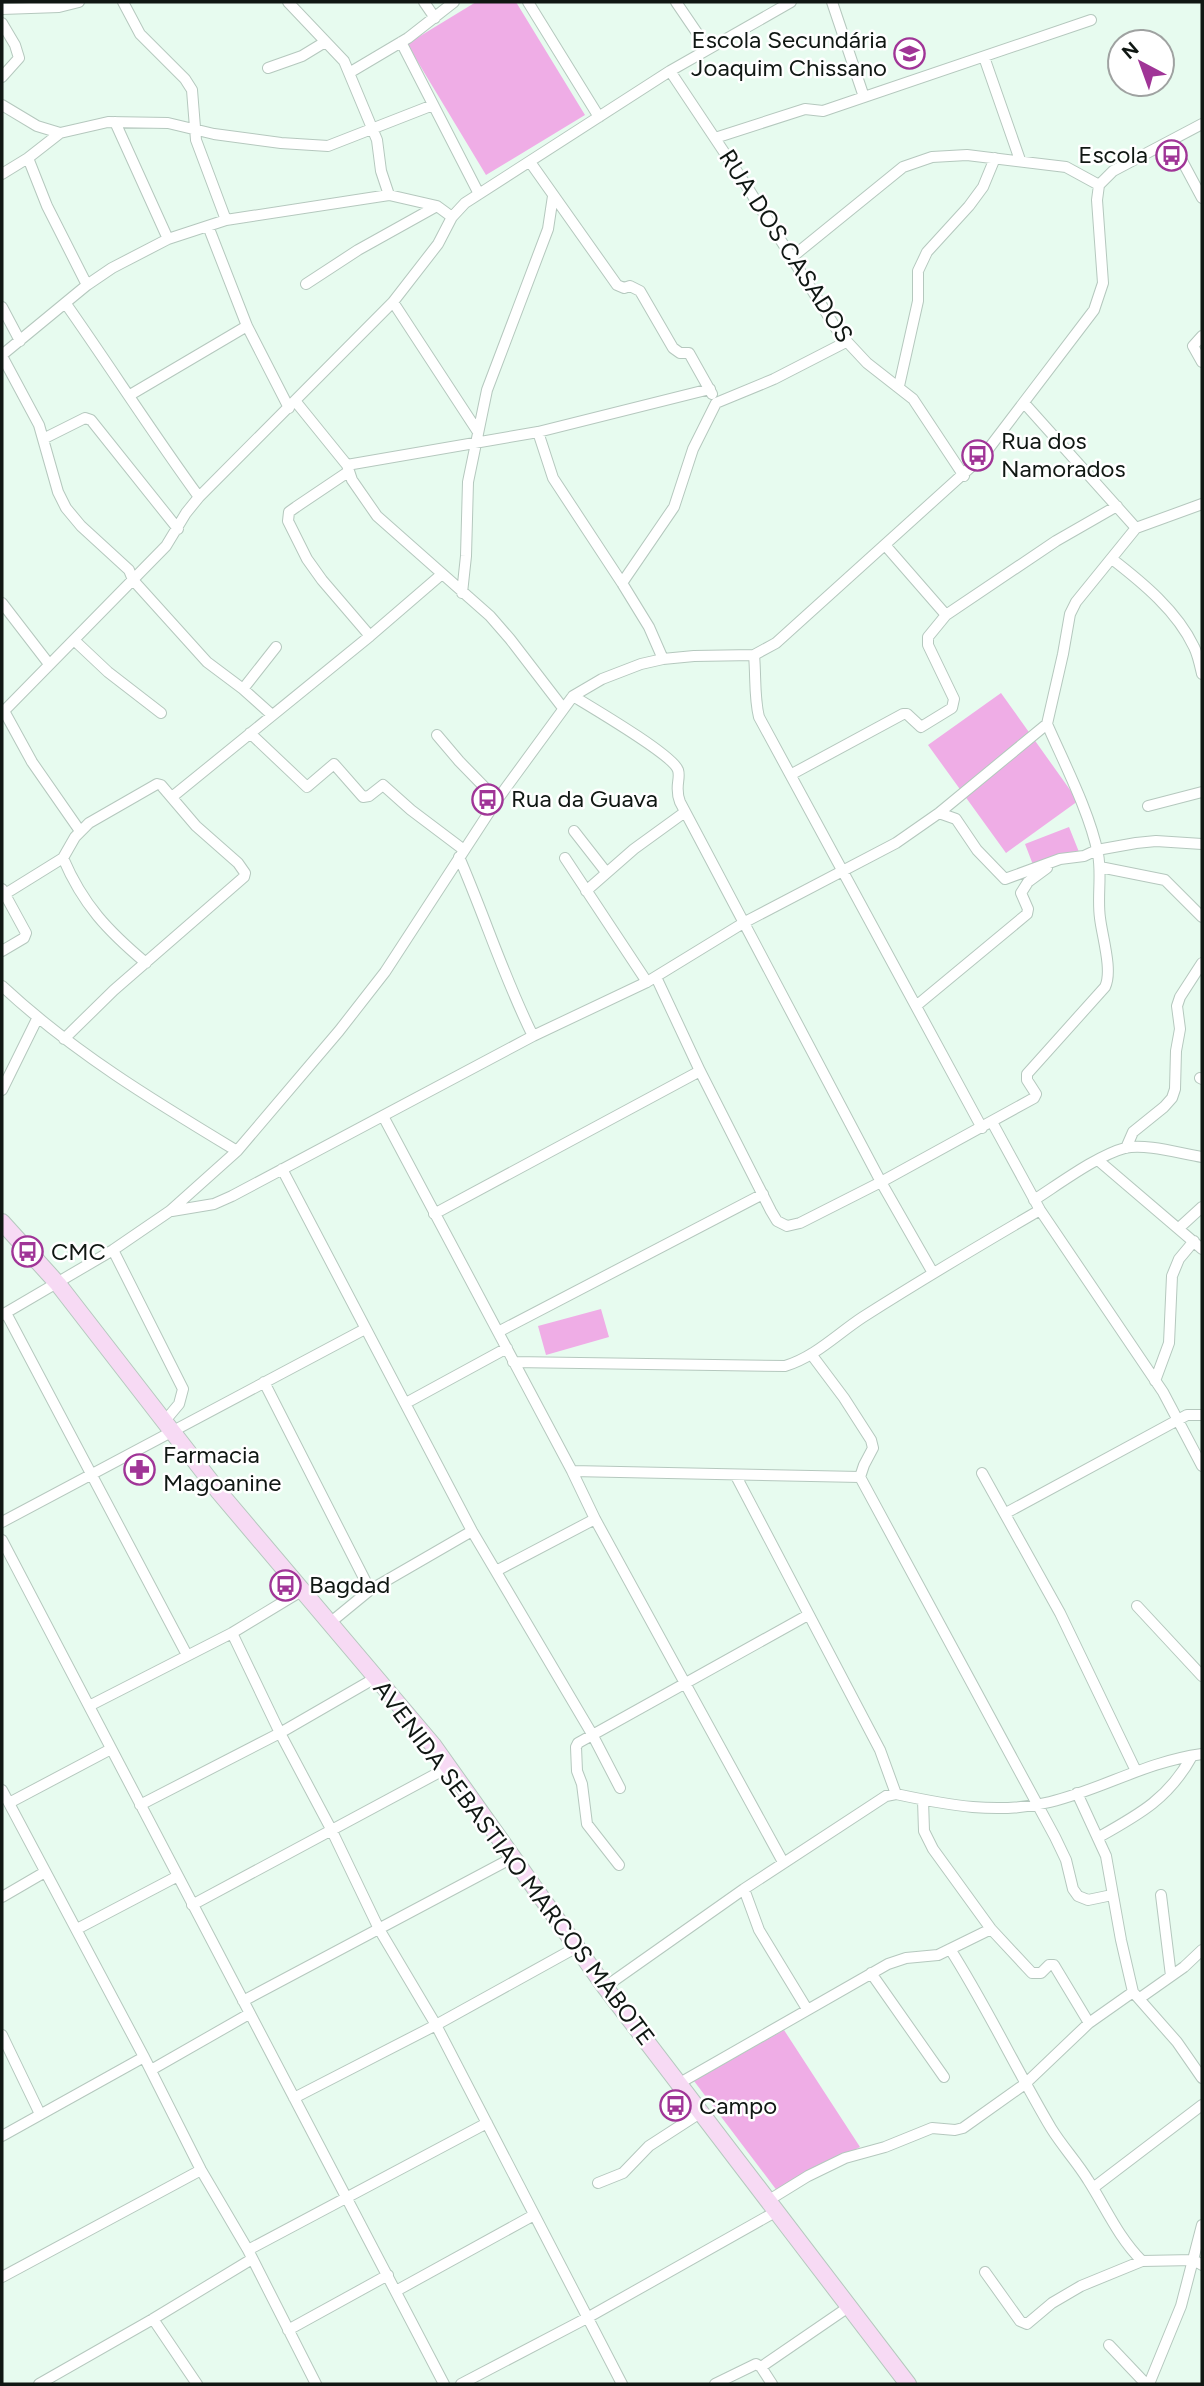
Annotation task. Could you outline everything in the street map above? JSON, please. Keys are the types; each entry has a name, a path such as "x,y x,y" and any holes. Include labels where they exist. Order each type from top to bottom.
{"main road":[{"name":"AVENIDA SEBASTIAO MARCOS MABOTE","path":"2,1222 58,1284 219,1492 331,1622 449,1767 605,1987 908,2384"}],"street":[{"path":"2,9 58,7 79,2"},
{"path":"123,2 140,34 192,90 194,128 203,163 226,220"},
{"path":"288,2 338,54 349,73 377,140 381,171 389,195"},
{"path":"424,2 435,18"},
{"path":"349,73 401,42 454,2"},
{"path":"528,2 598,117"},
{"path":"677,2 708,49"},
{"path":"80,831 32,762 3,712 166,546 199,497 393,302 438,244 452,217 465,203 670,71 778,5 790,2"},
{"path":"832,2 864,97"},
{"path":"716,138 805,109 823,111 1091,20"},
{"path":"2,23 19,58 2,77"},
{"path":"268,68 302,56 325,42"},
{"path":"401,42 479,194"},
{"path":"984,57 1020,160"},
{"name":"RUA DOS CASADOS","path":"670,71 846,342 867,363 913,399 964,476"},
{"path":"2,105 37,125 60,133"},
{"path":"2,174 60,133 85,126 115,122 168,123 214,134 328,146 433,105"},
{"path":"115,122 168,239"},
{"path":"187,1655 93,1474 4,1314 113,1250 170,1211 236,1151 363,1001 420,920 497,800 573,696 621,670 663,659 754,655 776,643 964,476 984,456 1026,404 1094,310 1103,282 1097,200 1099,185 1113,170 1172,142 1202,124"},
{"path":"1172,142 1202,198"},
{"path":"791,258 903,167 932,157 995,158 1066,167 1099,185"},
{"path":"28,158 47,206 87,285"},
{"path":"898,386 918,301 918,271 927,252 970,206 983,187 995,158"},
{"path":"530,162 617,285 624,288 630,286 640,291 673,348 680,353 688,353 716,403"},
{"path":"272,715 207,662 133,580 129,570 81,526 66,508 58,492 43,439 21,389 2,355 87,285 113,268 168,239 226,220 389,195 437,206 452,217"},
{"path":"462,593 468,482 487,390 548,229 553,197"},
{"path":"306,284 358,250 437,206"},
{"path":"208,226 247,326 293,405 348,468 359,492 377,516 489,616 563,708"},
{"path":"393,302 477,437"},
{"path":"66,304 199,497"},
{"path":"2,307 20,341"},
{"path":"130,395 247,326"},
{"path":"1202,335 1193,346 1202,362"},
{"path":"622,583 674,507 693,449 716,403 774,379 846,342"},
{"path":"370,636 307,559 288,521 289,512 348,468 477,437 538,432 710,389"},
{"path":"1026,404 1136,528"},
{"path":"43,439 85,418 91,420 178,529"},
{"path":"538,432 553,478 649,627 663,659"},
{"path":"170,1211 214,1204 533,1036 652,979 745,922 896,843 939,813 1046,724 1063,654 1069,614 1136,528 1202,504"},
{"path":"792,774 903,714 907,714 921,727 952,708 954,699 928,645 928,637 946,615 1056,541 1117,506"},
{"path":"886,545 946,615"},
{"path":"1112,559 1156,596 1198,645 1202,674"},
{"path":"172,797 442,574"},
{"path":"2,603 49,664"},
{"path":"74,639 108,672 160,713"},
{"path":"243,689 275,647"},
{"path":"754,655 755,702 759,717 916,1006 1037,1205 1170,1403 1202,1466"},
{"path":"573,696 625,728 676,766 679,775 676,794 685,812 881,1182 933,1273"},
{"path":"565,858 586,891 652,979 777,1221 786,1226 800,1223 1034,1098 1036,1094 1027,1080 1027,1074 1108,982 1099,916 1100,867 1097,850 1046,724"},
{"path":"250,733 307,787 334,764 363,797 369,796 383,785 462,854 510,989 533,1036"},
{"path":"437,735 497,800"},
{"path":"2,951 24,938 26,933 3,892 63,858 80,831 89,823 157,784 161,785 196,826 238,863 245,873 239,883 114,990 64,1039"},
{"path":"1148,806 1202,792"},
{"path":"586,891 606,872 685,812"},
{"path":"939,813 956,819 977,850 1005,879 1060,859 1084,856 1097,850 1156,841 1202,844"},
{"path":"574,831 606,872"},
{"path":"63,858 100,921 146,963"},
{"path":"916,1006 1027,915 1028,909 1021,893 1023,887 1060,859"},
{"path":"1100,867 1165,880 1202,916"},
{"path":"1126,1148 1133,1132 1164,1107 1175,1089 1176,1051 1180,1029 1177,1006 1202,963"},
{"path":"2,986 37,1019 137,1091 236,1151"},
{"path":"2,1090 37,1019"},
{"path":"434,1214 700,1071"},
{"path":"383,1116 595,1519 783,1862"},
{"path":"513,1362 785,1366 800,1362 851,1325 1037,1205 1099,1161 1126,1148 1144,1148 1202,1157"},
{"path":"1099,1161 1198,1245 1179,1259 1172,1276 1169,1343 1155,1381"},
{"path":"282,1169 472,1531 621,1788"},
{"path":"498,1332 763,1194"},
{"path":"1179,1228 1202,1207"},
{"path":"113,1250 183,1389 168,1427"},
{"path":"2,1522 93,1474 168,1427 264,1382 365,1329"},
{"path":"406,1403 507,1348"},
{"path":"811,1354 871,1440 873,1448 863,1465 860,1477 1066,1860 1073,1889 1078,1896 1088,1900 1112,1895"},
{"path":"264,1382 370,1590"},
{"path":"1006,1513 1187,1415 1202,1415"},
{"path":"572,1471 860,1477"},
{"path":"982,1473 1060,1612 1136,1771"},
{"path":"736,1476 880,1749 896,1794"},
{"path":"496,1571 595,1519"},
{"path":"331,1622 370,1590 472,1531"},
{"path":"2,1540 176,1877 444,2384"},
{"path":"89,1706 232,1633 303,1590"},
{"path":"1137,1606 1198,1663 1202,1676"},
{"path":"619,1865 591,1831 585,1816 582,1784 577,1770 578,1743 808,1615"},
{"path":"232,1633 379,1929 436,2025 622,2384"},
{"path":"140,1805 280,1733 377,1677"},
{"path":"9,1804 111,1749"},
{"path":"605,1987 783,1862 886,1796 896,1794 963,1807 1002,1809 1037,1805 1160,1762 1197,1755"},
{"path":"1099,1837 1130,1820 1165,1794 1197,1755"},
{"path":"192,1905 449,1767"},
{"path":"2,1790 201,2170 250,2254 316,2384"},
{"path":"1077,1793 1106,1856 1112,1895 1137,1995 1200,2071"},
{"path":"923,1800 926,1837 991,1929 1032,1973 1041,1973 1049,1965 1054,1965 1089,2023"},
{"path":"243,2001 514,1857"},
{"path":"2,1897 45,1872"},
{"path":"77,1929 176,1877"},
{"path":"744,1889 759,1930 807,2009"},
{"path":"1161,1895 1171,1976"},
{"path":"678,2084 871,1973 906,1958 939,1955 991,1929"},
{"path":"294,2098 436,2025 577,1947"},
{"path":"950,1949 980,1998 1053,2132 1093,2188 1109,2219 1142,2261"},
{"path":"461,2384 587,2318 773,2205 808,2176 845,2158 885,2147 932,2128 962,2128 1025,2084 1089,2023 1171,1976 1202,1950"},
{"path":"871,1973 944,2077"},
{"path":"151,2070 249,2014"},
{"path":"2,2035 40,2114"},
{"path":"2,2136 144,2057"},
{"path":"1093,2188 1202,2105"},
{"path":"598,2183 623,2173 649,2146 701,2113"},
{"path":"39,2384 153,2319 250,2254 345,2196 487,2123"},
{"path":"2,2277 201,2170"},
{"path":"396,2291 534,2215"},
{"path":"1109,2345 1147,2384 1173,2330 1198,2262 1202,2225"},
{"path":"985,2272 1020,2321 1027,2324 1052,2303 1080,2286 1142,2261 1198,2262"},
{"path":"288,2330 388,2275"},
{"path":"761,2367 850,2306"},
{"path":"153,2319 197,2384"},
{"path":"715,2384 749,2365 756,2364 772,2384"},
{"path":"59,2373 66,2384"}],"shaded area":[{"path":"476,2 516,2 585,115 486,175 407,44"},
{"path":"1001,693 1078,801 1006,853 928,745"},
{"path":"1069,827 1079,852 1035,870 1025,844"},
{"path":"601,1309 609,1337 546,1355 538,1326"},
{"path":"784,2030 860,2147 778,2192 694,2081"}],"place":[{"name":"Escola Secundária Joaquim Chissano","path":"910,54"},
{"name":"Escola","path":"1171,155"},
{"name":"Rua dos Namorados","path":"978,455"},
{"name":"Rua da Guava","path":"488,799"},
{"name":"CMC","path":"28,1252"},
{"name":"Farmacia Magoanine","path":"140,1469"},
{"name":"Bagdad","path":"286,1585"},
{"name":"Campo","path":"676,2106"}]}
